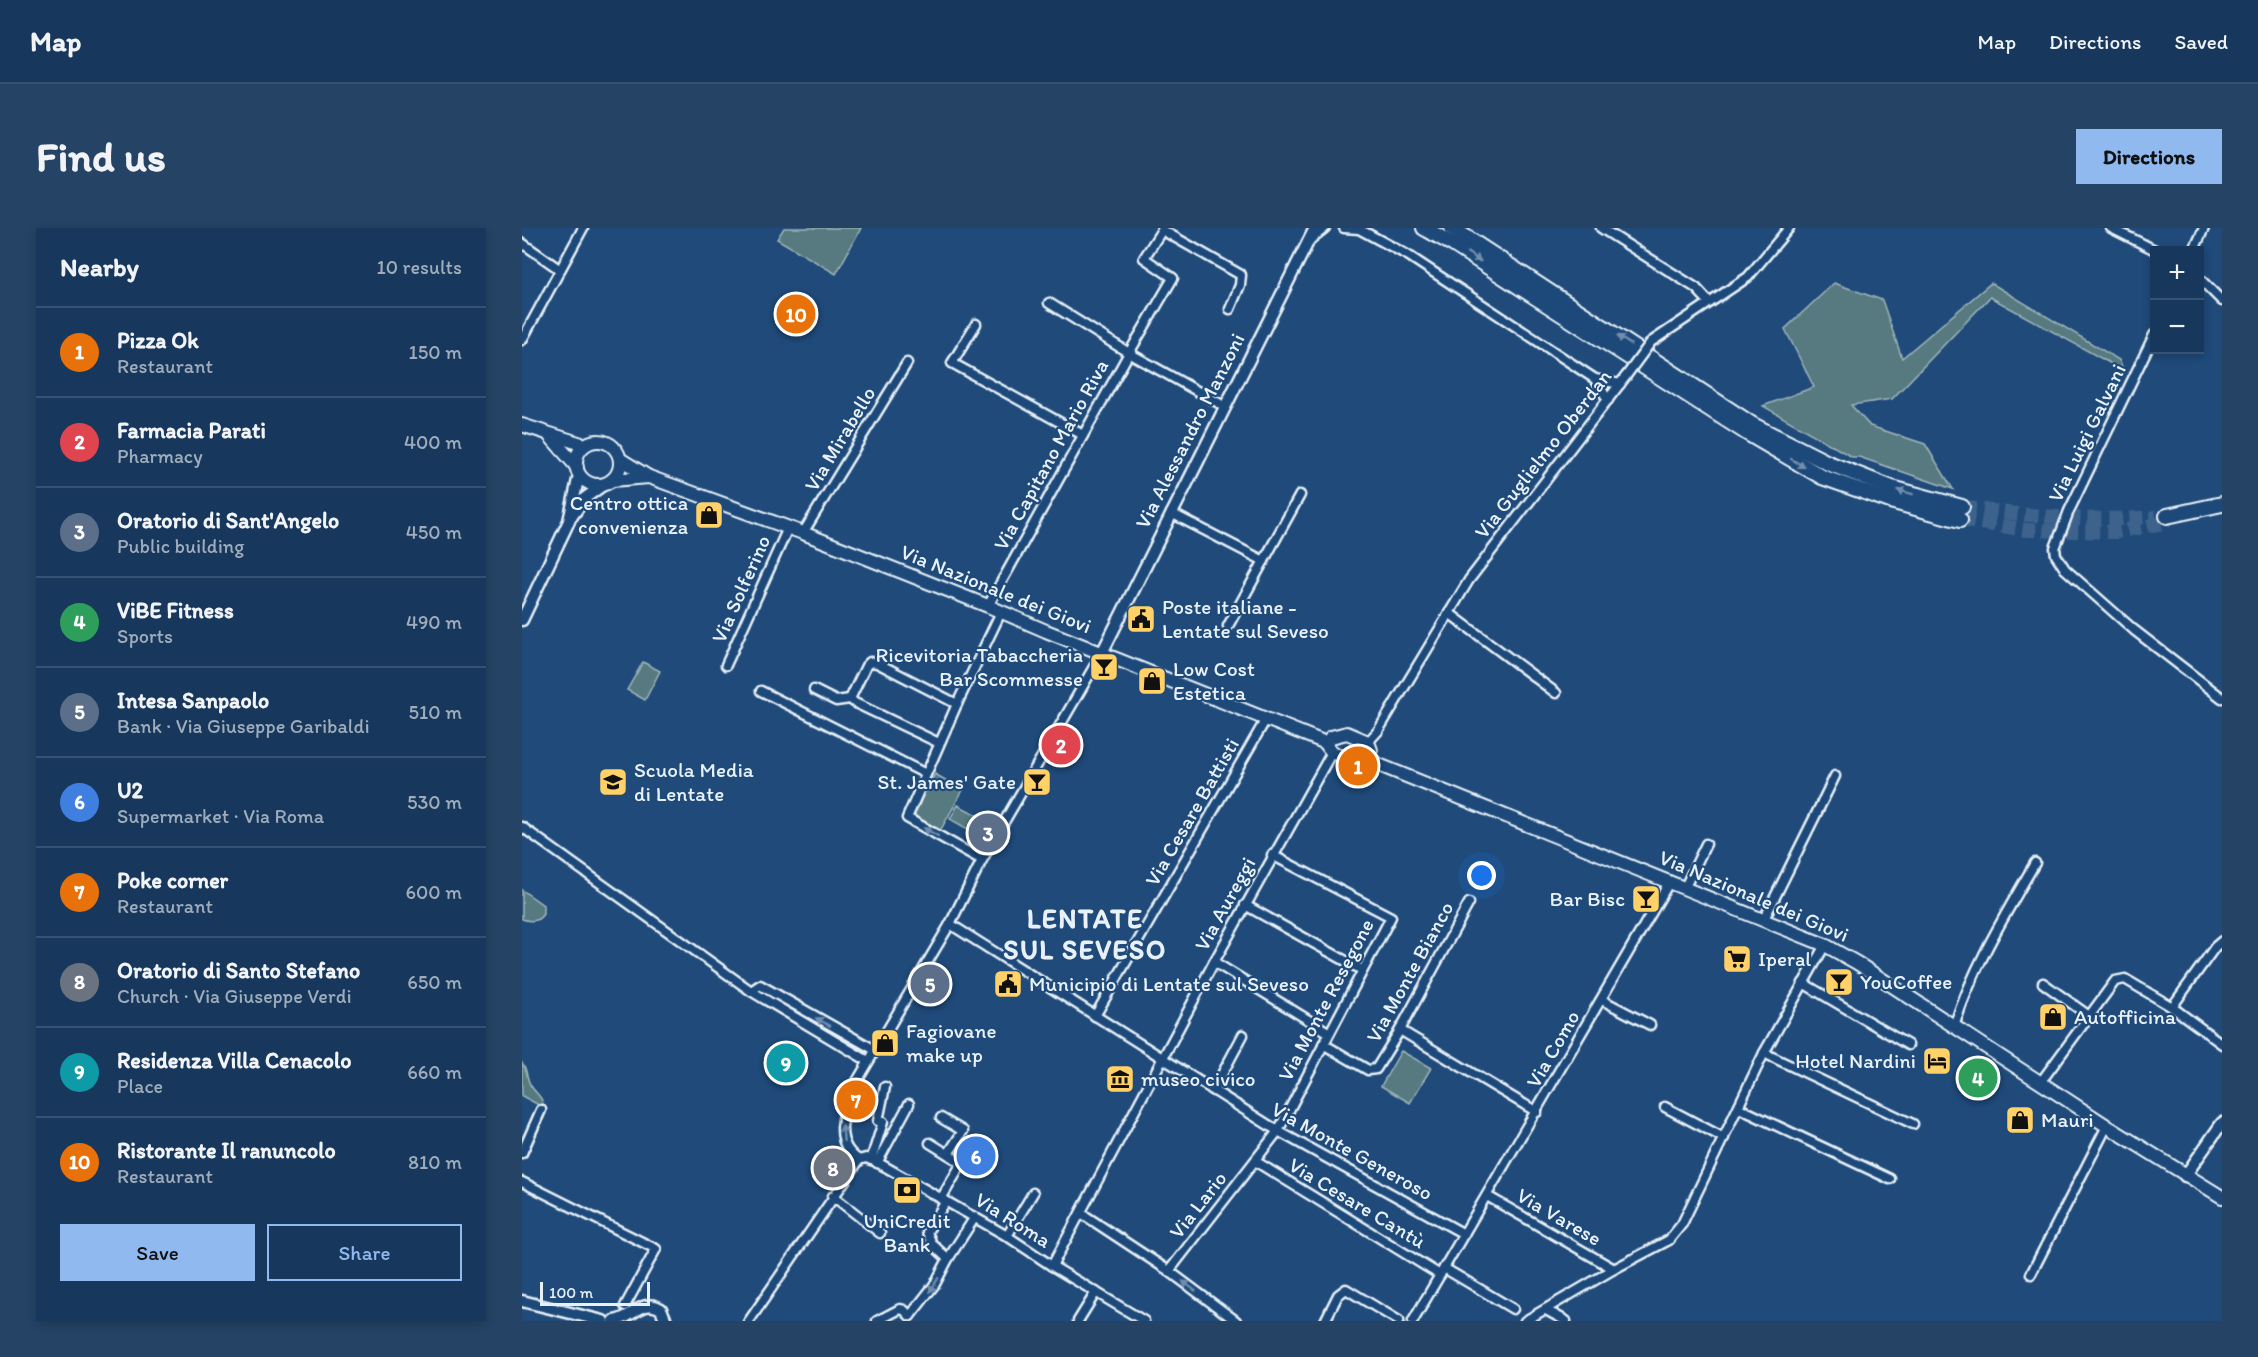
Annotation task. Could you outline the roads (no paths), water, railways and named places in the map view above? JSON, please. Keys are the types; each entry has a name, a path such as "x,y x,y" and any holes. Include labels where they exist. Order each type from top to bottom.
{"highway":[{"path":"1424,228 1465,251 1747,433 1822,477 1890,501 1961,513 1828,463 1753,425 1452,228"},
{"path":"2222,504 2168,519 2222,513"}],"main road":[{"path":"522,425 585,445"},
{"path":"549,435 578,471 589,483 608,482 619,471 620,459 616,450 608,443 596,441 585,445 578,454 578,471"},
{"name":"Via Nazionale dei Giovi","path":"620,459 649,477 803,533 988,606 1266,719 1355,759 1362,760 1367,757 1389,769 1825,945 1857,963 2185,1176 2222,1197"},
{"name":"Via Nazionale dei Giovi","path":"608,482 649,477"},
{"path":"1329,748 1331,737 1347,733 1368,742 1371,750 1367,757"}],"street":[{"path":"522,340 583,228"},
{"name":"Via Alessandro Manzoni","path":"1102,653 1315,228"},
{"path":"1307,243 1316,233 1325,228"},
{"path":"1344,228 1359,229 1409,256 1595,379 1620,384"},
{"path":"1601,228 1696,288 1708,302"},
{"name":"Via Guglielmo Oberdan","path":"1368,742 1378,731 1469,580 1651,342 1748,277 1789,228"},
{"path":"2111,228 2150,248"},
{"path":"2196,246 2204,228"},
{"name":"Via Capitano Mario Riva","path":"988,606 1173,278 1144,258 1162,230 1241,275 1240,285 1230,309"},
{"path":"522,243 560,269"},
{"path":"2204,284 2222,301"},
{"path":"1049,303 1129,353 1224,406"},
{"path":"976,324 952,363 1083,435"},
{"name":"Via Luigi Galvani","path":"2150,343 2069,512 2055,548 2056,555 2065,570 2134,630 2222,698"},
{"name":"Via Mirabello","path":"803,533 907,363"},
{"path":"1595,379 1608,400"},
{"path":"569,521 578,471"},
{"path":"522,620 569,521 585,498 608,482"},
{"path":"1228,626 1300,495"},
{"path":"1171,513 1264,561"},
{"name":"Via Solferino","path":"726,665 788,528"},
{"path":"982,860 907,818 939,743 1001,612"},
{"path":"1449,612 1556,693"},
{"path":"874,1161 859,1160 847,1150 842,1134 843,1118 848,1102 868,1060 950,924 982,860 1102,653"},
{"path":"850,699 870,662 877,663 957,704"},
{"path":"814,690 836,701 850,699 939,743"},
{"path":"761,691 926,774"},
{"name":"Via Cesare Battisti","path":"1095,1016 1266,719"},
{"name":"Via Aureggi","path":"1052,1266 1329,748"},
{"path":"1764,919 1835,776"},
{"path":"522,827 751,991 868,1060"},
{"path":"1685,887 1706,844"},
{"name":"Via Monte Resegone","path":"1255,1161 1278,1131 1328,1032 1391,917 1272,855"},
{"path":"1954,1027 1970,985 2000,924 2035,863"},
{"name":"Via Como","path":"1413,1321 1671,881"},
{"name":"Via Monte Bianco","path":"1323,1044 1368,1070 1376,1069 1400,1030 1468,903"},
{"path":"1245,905 1362,970"},
{"name":"Via Monte Generoso","path":"950,924 1162,1060 1278,1131 1464,1234"},
{"path":"2172,1007 2215,947 2222,941"},
{"path":"1525,1321 1669,1240 1682,1224 1764,1053 1825,945"},
{"path":"1214,962 1328,1032"},
{"path":"2040,1083 2115,981 2125,979 2172,1007 2222,1044"},
{"path":"1803,983 1908,1045"},
{"path":"2043,983 2090,1016"},
{"path":"751,991 760,985 875,1050"},
{"path":"1602,999 1650,1025"},
{"path":"1400,1030 1537,1112"},
{"path":"1213,1091 1244,1035"},
{"path":"1764,1053 1913,1124"},
{"path":"874,1161 882,1122 878,1120 885,1087"},
{"path":"874,1161 909,1104"},
{"path":"1665,1107 1724,1138"},
{"path":"1739,1108 1890,1179"},
{"path":"522,1153 541,1110"},
{"path":"941,1118 963,1131 948,1154"},
{"path":"2185,1176 2222,1123"},
{"path":"2031,1274 2107,1126"},
{"path":"930,1143 962,1162 946,1201 927,1232 932,1244 948,1259"},
{"path":"749,1321 859,1160"},
{"name":"Via Roma","path":"874,1161 975,1217 1144,1321"},
{"name":"Via Lario","path":"1168,1271 1255,1161"},
{"name":"Via Cesare Cantù","path":"1255,1161 1442,1271 1513,1309"},
{"path":"522,1182 656,1250 625,1306"},
{"path":"1007,1236 1033,1193"},
{"path":"833,1196 880,1233"},
{"name":"Via Varese","path":"1487,1196 1614,1269"},
{"path":"1081,1213 1168,1271 1236,1321"},
{"path":"877,1321 900,1309 904,1310 910,1319 935,1284 975,1217"},
{"path":"1325,1321 1338,1295 1346,1289 1399,1321"},
{"path":"1078,1321 1096,1292"},
{"path":"522,1301 603,1321"},
{"path":"614,1321 635,1316 644,1306 654,1305 661,1309 667,1320"},
{"path":"1546,1310 1566,1321"}],"tunnel":[{"path":"1962,507 2059,517 2107,519 2156,517"},
{"path":"1960,520 2027,530 2116,532 2169,522"}],"place":[{"name":"Ristorante Il ranuncolo","path":"796,314"},
{"name":"Centro ottica convenienza","path":"709,515"},
{"name":"Poste italiane - Lentate sul Seveso","path":"1141,619"},
{"name":"Ricevitoria Tabaccheria Bar Scommesse","path":"1104,667"},
{"name":"Low Cost Estetica","path":"1152,681"},
{"name":"Farmacia Parati","path":"1061,745"},
{"name":"Pizza Ok","path":"1358,766"},
{"name":"Scuola Media di Lentate","path":"613,782"},
{"name":"St. James' Gate","path":"1037,782"},
{"name":"Oratorio di Sant'Angelo","path":"988,833"},
{"name":"Bar Bisc","path":"1646,899"},
{"name":"Iperal","path":"1737,959"},
{"name":"YouCoffee","path":"1839,982"},
{"name":"Intesa Sanpaolo","path":"930,984"},
{"name":"Municipio di Lentate sul Seveso","path":"1008,984"},
{"name":"Autofficina","path":"2053,1017"},
{"name":"Fagiovane make up","path":"885,1043"},
{"name":"Hotel Nardini","path":"1937,1061"},
{"name":"Residenza Villa Cenacolo","path":"786,1063"},
{"name":"ViBE Fitness","path":"1978,1078"},
{"name":"museo civico","path":"1120,1079"},
{"name":"Poke corner","path":"856,1100"},
{"name":"Mauri","path":"2020,1120"},
{"name":"U2","path":"976,1156"},
{"name":"Oratorio di Santo Stefano","path":"833,1168"},
{"name":"UniCredit Bank","path":"907,1190"}],"district":[{"name":"LENTATE SUL SEVESO","path":"1085,934"}]}
